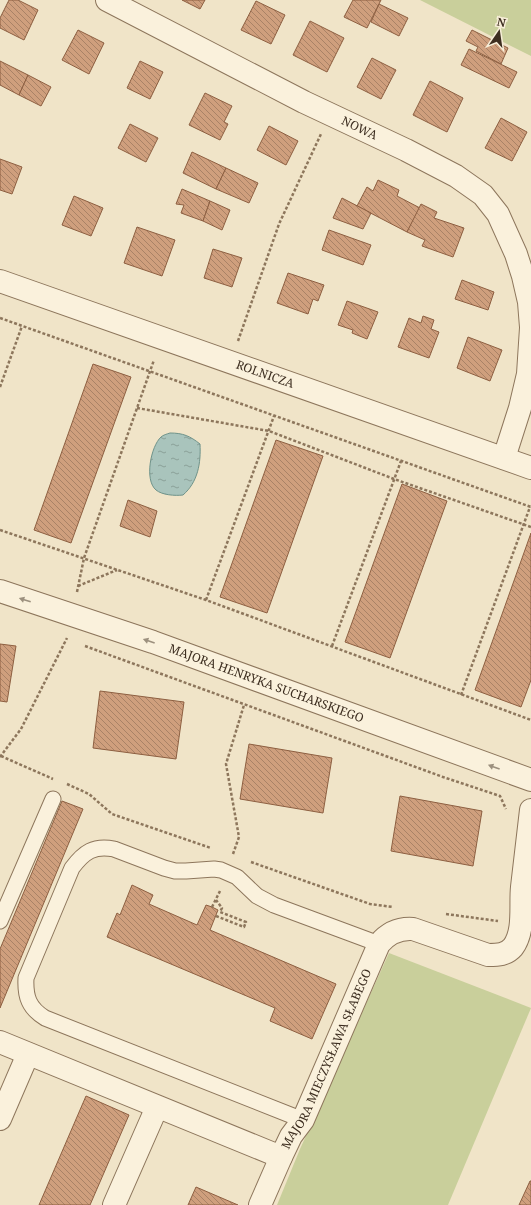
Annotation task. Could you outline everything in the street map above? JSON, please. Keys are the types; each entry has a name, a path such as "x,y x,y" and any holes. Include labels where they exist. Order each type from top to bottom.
{"street":[{"name":"NOWA","path":"107,0 331,115 406,150 456,176 483,195 498,214 516,254 529,302 531,327 528,374 520,408 504,458"},
{"name":"ROLNICZA","path":"0,281 531,468"},
{"name":"MAJORA HENRYKA SUCHARSKIEGO","path":"0,591 168,648 531,780"},
{"name":"MAJORA MIECZYSŁAWA SŁABEGO","path":"0,1042 281,1157 291,1136 303,1120 379,944 384,938 390,933 405,929 413,929 488,955 499,956 508,951 516,941 520,926 522,888 531,810"},
{"path":"0,1118 28,1054"},
{"path":"114,1205 157,1107"},
{"path":"260,1205 281,1157"}],"lane":[{"path":"0,921 53,799"},
{"path":"303,1120 45,1018 36,1012 28,999 25,988 26,978 72,868 79,858 89,851 98,848 106,848 114,849 174,871 214,869 228,873 242,880 257,896 274,905 379,944"}],"path":[{"path":"231,362 279,224 331,115"},
{"path":"0,318 530,507 461,695"},
{"path":"0,387 22,326"},
{"path":"55,779 0,757 21,729 71,630 72,615 84,558 162,338"},
{"path":"137,408 269,431 394,479 531,527"},
{"path":"206,600 274,416"},
{"path":"332,646 401,461"},
{"path":"0,530 206,600 531,720"},
{"path":"78,586 117,570"},
{"path":"59,637 74,642"},
{"path":"81,645 442,777 500,796 510,815"},
{"path":"212,907 228,873 232,855 239,837 226,764 244,705"},
{"path":"62,782 89,794 112,814 240,858"},
{"path":"247,860 370,904 401,908"},
{"path":"216,900 222,908 220,912 246,922 244,927 216,916"},
{"path":"438,913 499,921"}],"green space":[{"path":"420,0 531,0 531,56"},
{"path":"389,953 531,1008 448,1205 277,1205 300,1149"}],"water":[{"path":"170,433 186,436 200,444 198,472 192,484 183,495 169,495 159,492 152,485 150,479 150,463 157,441 164,435"}],"building":[{"path":"9,0 18,0 38,10 24,40 0,28 0,18"},
{"path":"182,0 205,0 200,9"},
{"path":"353,0 381,0 367,28 344,17"},
{"path":"256,1 285,15 271,44 241,30"},
{"path":"379,4 408,18 399,36 371,22"},
{"path":"310,21 344,38 327,72 293,55"},
{"path":"78,30 104,43 89,74 62,60"},
{"path":"472,30 508,48 501,64 476,51 478,47 466,41"},
{"path":"469,49 517,72 509,88 461,65"},
{"path":"372,58 396,70 381,99 357,87"},
{"path":"0,61 28,75 19,95 0,85"},
{"path":"140,61 163,72 150,99 127,88"},
{"path":"28,75 51,87 41,106 19,95"},
{"path":"430,81 463,98 447,132 413,115"},
{"path":"205,93 232,106 224,122 228,124 220,140 189,125"},
{"path":"501,118 527,132 512,161 485,148"},
{"path":"130,124 158,138 146,162 118,148"},
{"path":"269,126 298,141 286,165 257,150"},
{"path":"192,152 226,168 216,189 183,173"},
{"path":"0,159 22,167 12,194 0,190"},
{"path":"226,168 258,183 249,203 216,189"},
{"path":"378,180 399,190 397,196 420,208 407,232 357,206 367,187 373,191"},
{"path":"182,189 210,201 203,221 181,213 184,205 176,204"},
{"path":"74,196 103,208 91,236 62,225"},
{"path":"342,198 371,213 363,229 333,218"},
{"path":"210,201 230,210 222,230 203,221"},
{"path":"421,204 437,212 434,218 464,228 453,257 422,246 425,240 407,232"},
{"path":"137,227 175,240 162,276 124,263"},
{"path":"329,230 371,245 363,265 322,250"},
{"path":"213,249 242,258 232,287 204,278"},
{"path":"288,273 324,285 318,301 313,299 308,314 277,303"},
{"path":"462,280 494,292 488,310 455,299"},
{"path":"347,301 378,312 367,339 352,333 353,330 338,325"},
{"path":"423,316 434,320 431,329 439,332 429,358 398,347 409,318 421,323"},
{"path":"468,337 502,350 490,381 457,368"},
{"path":"93,364 131,377 71,543 34,530"},
{"path":"276,440 323,456 267,613 220,597"},
{"path":"402,484 447,501 390,658 345,642"},
{"path":"128,500 157,511 150,537 120,526"},
{"path":"531,533 531,680 521,707 475,690"},
{"path":"0,644 16,646 7,702 0,701"},
{"path":"100,691 184,702 176,759 93,748"},
{"path":"249,744 332,758 323,813 240,799"},
{"path":"400,796 482,811 473,866 391,851"},
{"path":"62,801 83,809 0,1008 0,949"},
{"path":"132,885 153,895 149,904 197,925 206,905 212,907 218,910 210,930 336,984 312,1039 270,1021 275,1008 107,937 117,913 120,915"},
{"path":"86,1096 129,1115 90,1205 39,1205"},
{"path":"530,1181 531,1205 519,1205"},
{"path":"196,1187 238,1205 188,1205"}]}
